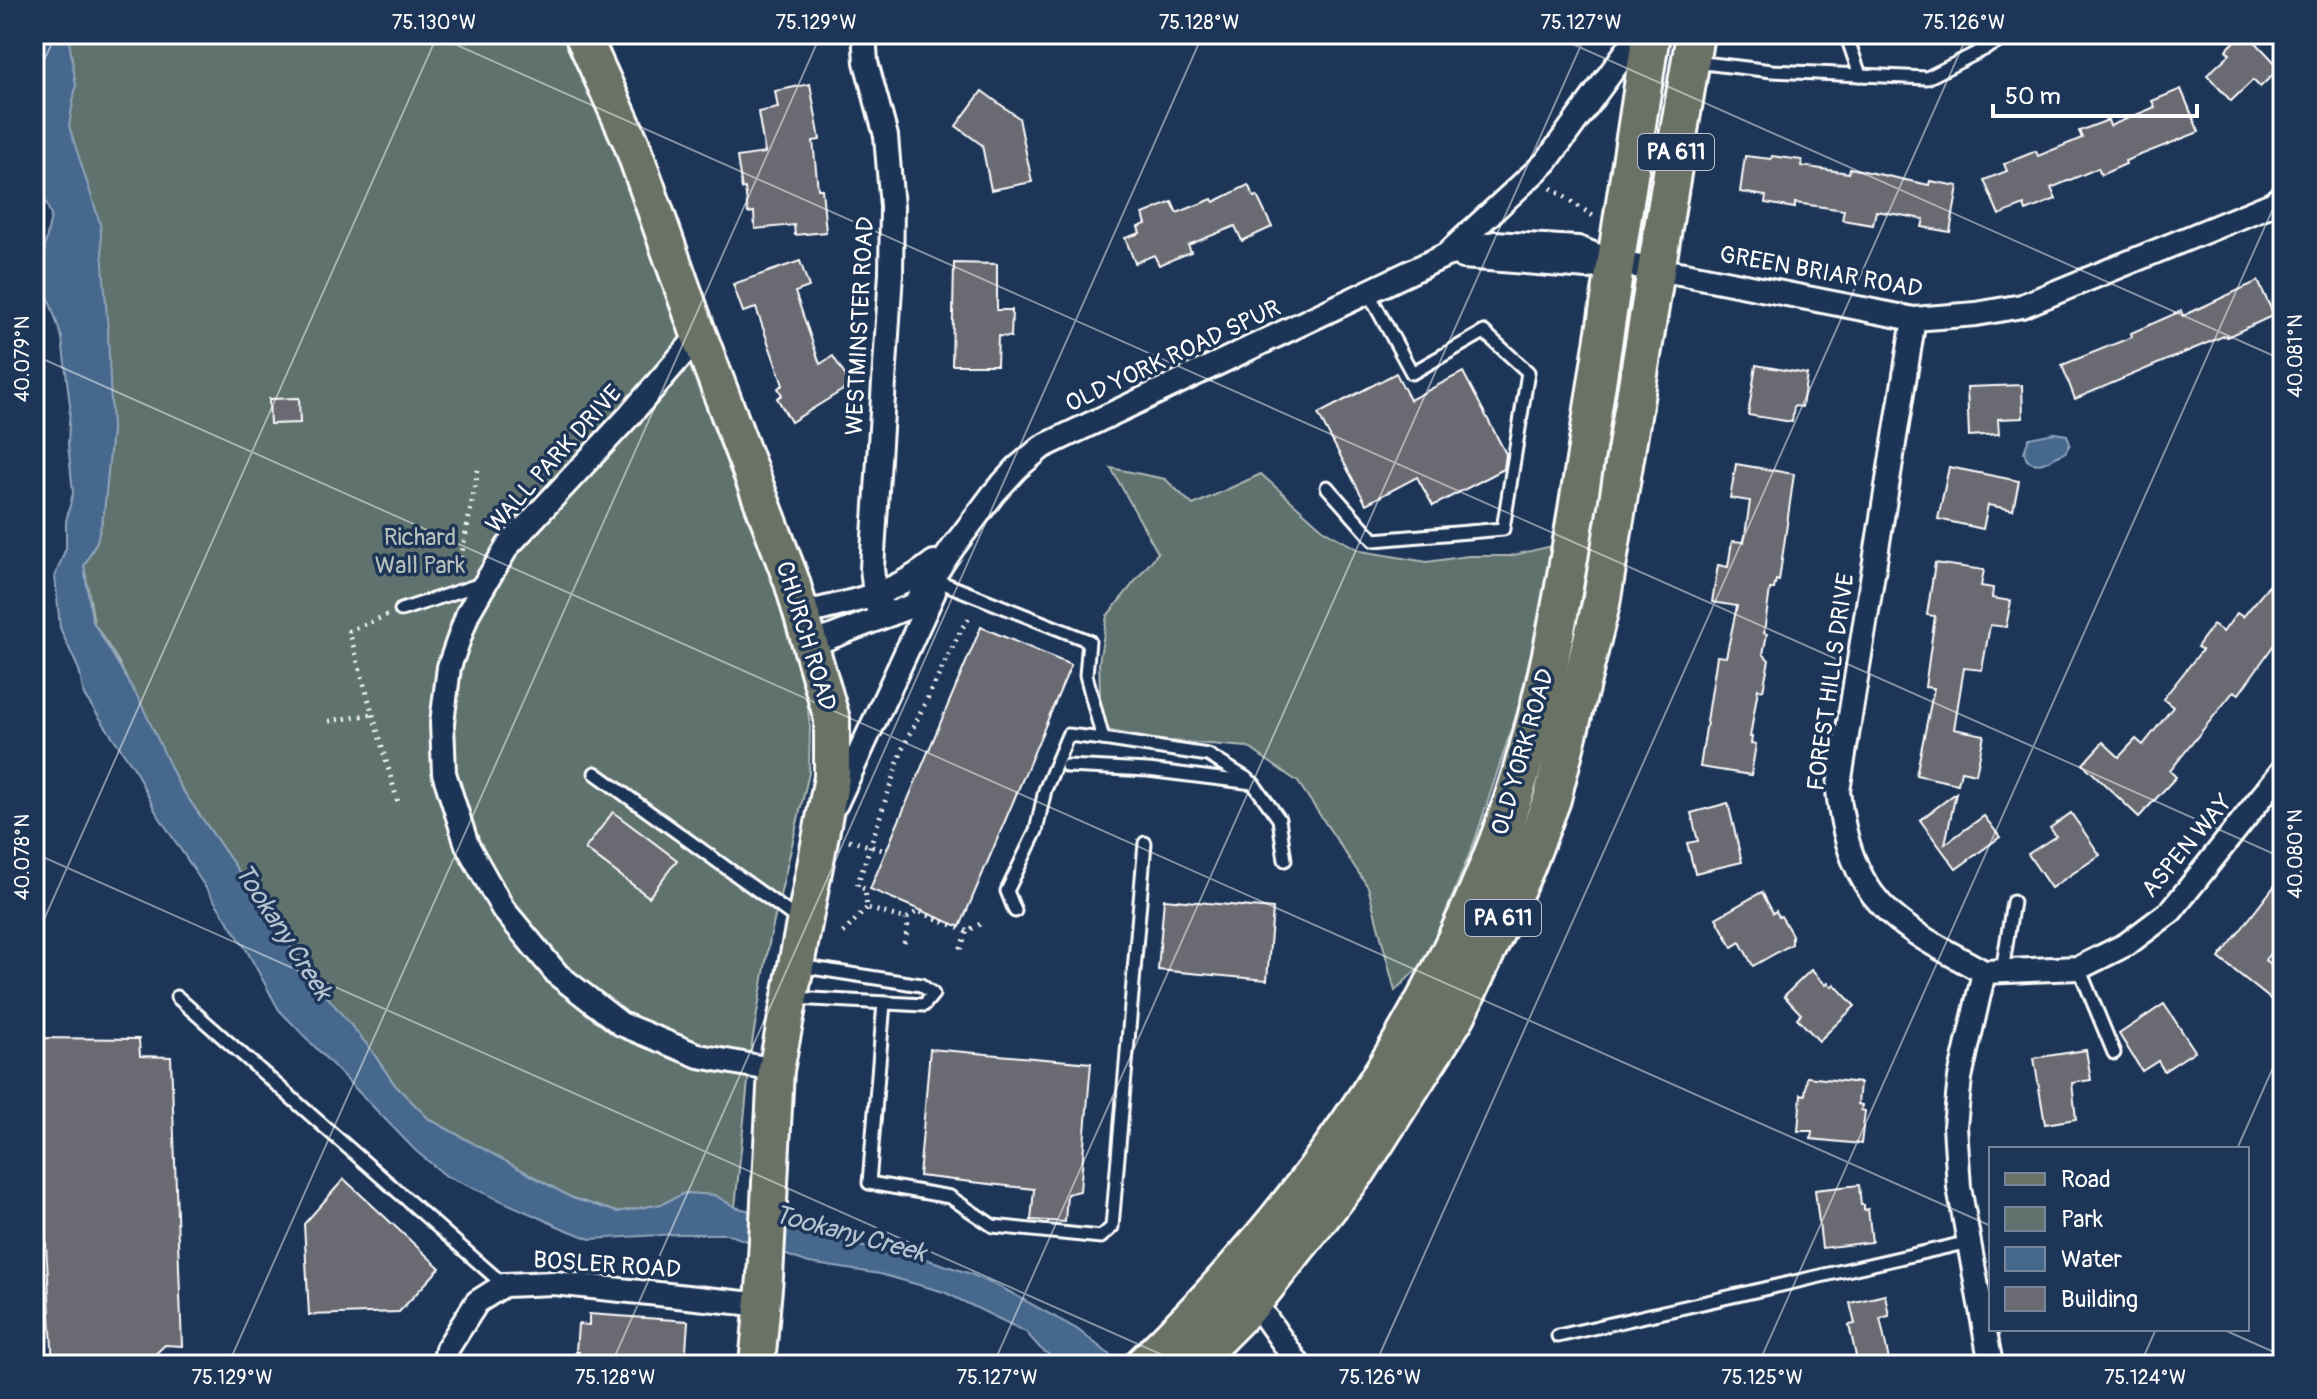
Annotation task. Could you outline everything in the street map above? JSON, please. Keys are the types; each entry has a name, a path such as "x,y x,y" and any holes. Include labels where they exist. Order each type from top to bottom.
{"highway":[{"name":"OLD YORK ROAD","path":"1143,1365 1182,1328 1284,1214 1356,1117 1423,1004 1473,902 1499,839 1533,734 1575,521 1651,34"},
{"name":"OLD YORK ROAD","path":"1190,1365 1254,1301 1358,1170 1457,1015 1500,925 1552,799 1601,604 1693,48"}],"main road":[{"name":"CHURCH ROAD","path":"582,34 631,142 699,335 792,582 832,719 835,839 803,924 776,1070 757,1365"}],"street":[{"name":"WESTMINSTER ROAD","path":"864,34 866,62 886,136 892,207 890,303 872,568 875,596"},
{"path":"1446,255 1546,162 1639,34"},
{"name":"GREEN BRIAR ROAD","path":"1616,263 1914,319 1976,314 2022,306 2272,204 2283,196"},
{"name":"OLD YORK ROAD SPUR","path":"806,630 891,614 914,605 994,493 1042,447 1446,255"},
{"path":"1446,255 1587,267 1616,263"},
{"name":"FOREST HILLS DRIVE","path":"1914,319 1838,791 1843,830 1857,873 1882,906 1916,936 1993,971"},
{"name":"WALL PARK DRIVE","path":"699,335 629,416 508,546 486,582 468,613 449,667 442,723 444,773 467,845 503,909 558,975 621,1024 699,1056 776,1070"},
{"name":"OLD YORK ROAD SPUR","path":"806,630 912,580 954,546"},
{"name":"OLD YORK ROAD SPUR","path":"835,839 954,546"},
{"path":"875,596 876,604 891,614"},
{"name":"ASPEN WAY","path":"1993,971 2079,968 2127,944 2171,911 2283,770"},
{"path":"1991,1365 1959,1187 1955,1126 1960,1078 1993,971"},
{"name":"BOSLER ROAD","path":"444,1365 447,1349 477,1302 504,1285 554,1283 764,1291"},
{"path":"1254,1301 1299,1365"}],"lane":[{"path":"1846,34 1860,75"},
{"path":"1693,48 1772,71 1927,78 2014,34"},
{"path":"1327,487 1374,540 1503,529 1528,372 1484,332 1412,373 1368,292"},
{"path":"938,581 1089,641 1086,675 1103,739"},
{"path":"401,610 486,582"},
{"path":"1015,911 1007,891 1036,831 1045,790 1068,735 1208,755 1253,783 1279,819 1285,860"},
{"path":"1067,766 1148,770 1253,783"},
{"path":"595,773 803,924"},
{"path":"884,1003 869,1183 950,1197 993,1226 1101,1237 1112,1227 1145,843"},
{"path":"1993,971 2013,902"},
{"path":"2079,968 2114,1053"},
{"path":"793,982 921,985 933,994 924,1005 884,1003 793,982"},
{"path":"177,997 504,1285"},
{"path":"1558,1336 1969,1242"}],"path":[{"path":"1546,184 1600,221"},
{"path":"453,594 479,465"},
{"path":"857,886 902,750 962,628 977,606"},
{"path":"399,806 349,631 401,610"},
{"path":"329,721 373,714"},
{"path":"835,839 886,851"},
{"path":"843,933 867,908 865,889 848,884"},
{"path":"867,908 906,919 918,911 967,931"},
{"path":"904,943 908,928 906,919"},
{"path":"960,949 967,931 984,922"}],"green space":[{"name":"Richard Wall Park","path":"45,34 568,34 635,199 714,430 791,630 805,684 810,727 809,773 770,938 752,1043 735,1207 714,1195 685,1193 662,1204 617,1212 572,1198 429,1119 395,1085 369,1047 317,985 179,785 118,661 94,623 84,566 97,541 104,512 112,430"},
{"path":"1111,468 1165,479 1193,505 1261,474 1325,531 1361,551 1427,562 1468,556 1510,556 1556,545 1527,682 1475,840 1427,959 1395,991 1368,887 1298,782 1248,747 1157,740 1101,729 1099,662 1107,616 1158,553"}],"water":[{"path":"34,34 68,34 76,85 69,126 100,223 112,430 104,512 97,541 84,566 92,620 140,701 179,785 315,982 369,1047 395,1085 429,1119 572,1198 617,1212 662,1204 685,1193 714,1195 735,1207 809,1226 844,1243 874,1249 890,1247 971,1274 1006,1290 1077,1329 1123,1365 1062,1365 1026,1332 944,1292 880,1274 809,1263 727,1234 590,1239 562,1228 446,1176 416,1151 279,1010 246,949 156,812 134,768 84,695 79,670 60,628 55,576 66,548 66,521 73,493 68,444 70,406 62,338 45,288 45,245 51,216 38,180"},
{"path":"2054,433 2067,435 2070,444 2065,453 2037,464 2027,460 2024,452 2029,438"}],"building":[{"path":"2243,34 2248,34 2280,68 2260,87 2253,80 2231,101 2207,75 2230,54 2226,50"},
{"path":"810,84 820,140 813,141 826,232 795,235 794,225 755,229 754,212 748,213 737,157 765,153 758,112 778,108 775,91"},
{"path":"2181,89 2199,132 2125,161 2126,164 2101,175 2098,168 2051,188 2056,199 2026,211 2024,205 1999,215 1984,180 2007,171 2004,164 2036,151 2038,156 2082,138 2079,131 2108,120 2110,126 2155,107 2152,101"},
{"path":"982,91 1019,118 1032,182 991,190 982,145 956,126"},
{"path":"1745,156 1802,160 1801,166 1849,173 1850,168 1929,185 1930,181 1958,186 1950,232 1922,227 1924,219 1876,211 1873,225 1842,220 1844,210 1795,203 1795,208 1765,203 1766,196 1740,192"},
{"path":"1248,185 1272,227 1242,241 1235,226 1188,245 1191,252 1159,265 1154,255 1135,263 1125,238 1140,233 1138,227 1146,224 1143,214 1172,202 1177,213 1212,199 1214,202"},
{"path":"800,261 809,287 795,292 820,364 833,356 851,385 791,422 777,398 782,395 778,388 783,385 756,308 743,312 733,284"},
{"path":"954,263 997,264 997,310 1012,310 1011,337 998,336 997,365 952,365"},
{"path":"2258,281 2274,315 2075,399 2062,365 2132,337 2131,333 2181,311 2183,316"},
{"path":"1756,365 1807,374 1802,407 1794,406 1792,422 1748,415"},
{"path":"1463,372 1506,454 1504,469 1433,506 1417,477 1366,504 1318,414 1396,373 1410,400"},
{"path":"2022,385 2023,418 1998,419 1999,434 1969,436 1967,387"},
{"path":"299,398 300,423 270,424 269,399"},
{"path":"1736,464 1794,474 1779,581 1776,580 1774,589 1770,589 1763,654 1769,660 1763,690 1758,689 1750,737 1751,743 1756,744 1751,775 1700,767 1717,656 1726,657 1737,606 1712,602 1718,565 1728,567 1732,541 1744,542 1750,501 1730,498"},
{"path":"1949,467 2019,481 2013,510 1988,505 1983,529 1938,519"},
{"path":"1935,563 1984,570 1981,586 1993,588 1992,598 2011,601 2006,627 1990,625 1982,670 1964,668 1954,729 1984,735 1976,774 1961,771 1958,784 1916,775 1934,688 1925,687 1935,616 1927,615"},
{"path":"2283,569 2283,632 2239,694 2234,691 2170,771 2176,777 2139,817 2083,764 2103,742 2119,757 2136,739 2143,745 2173,707 2163,699 2202,650 2197,647 2213,625 2223,632 2237,613 2243,617"},
{"path":"981,627 1071,665 960,927 870,889"},
{"path":"1956,793 1945,844 1984,816 2000,837 1956,869 1920,820"},
{"path":"1728,803 1742,862 1695,873 1687,843 1698,841 1691,813"},
{"path":"613,812 677,860 649,897 585,849"},
{"path":"2071,813 2100,855 2051,888 2028,854 2056,836 2050,828"},
{"path":"2283,875 2283,937 2265,960 2283,974 2283,988 2273,1001 2219,958"},
{"path":"1762,892 1773,913 1776,911 1781,916 1792,935 1792,944 1753,966 1740,942 1732,947 1716,918"},
{"path":"1164,899 1273,909 1267,980 1158,970"},
{"path":"1811,970 1826,985 1828,983 1832,987 1834,984 1855,1006 1819,1041 1797,1018 1801,1014 1784,996"},
{"path":"2164,1004 2195,1051 2164,1071 2158,1061 2142,1071 2119,1034"},
{"path":"34,1038 139,1039 140,1056 171,1057 182,1346 165,1345 148,1365 53,1365"},
{"path":"930,1049 1091,1063 1080,1191 1067,1194 1065,1222 1031,1220 1034,1189 919,1176"},
{"path":"2086,1050 2091,1080 2072,1083 2076,1119 2045,1124 2034,1058"},
{"path":"1807,1077 1860,1083 1858,1104 1865,1111 1861,1144 1811,1139 1812,1131 1798,1131 1801,1094 1805,1095"},
{"path":"344,1179 440,1268 399,1312 309,1315 304,1224"},
{"path":"1859,1185 1861,1205 1864,1205 1864,1210 1868,1209 1872,1242 1822,1248 1815,1190"},
{"path":"1885,1295 1889,1316 1880,1318 1890,1365 1858,1365 1849,1325 1855,1324 1850,1303"},
{"path":"589,1314 688,1321 685,1365 578,1365 578,1324 589,1325"}],"water label":[{"name":"Tookany Creek","path":"283,932"},
{"name":"Tookany Creek","path":"850,1234"}]}
